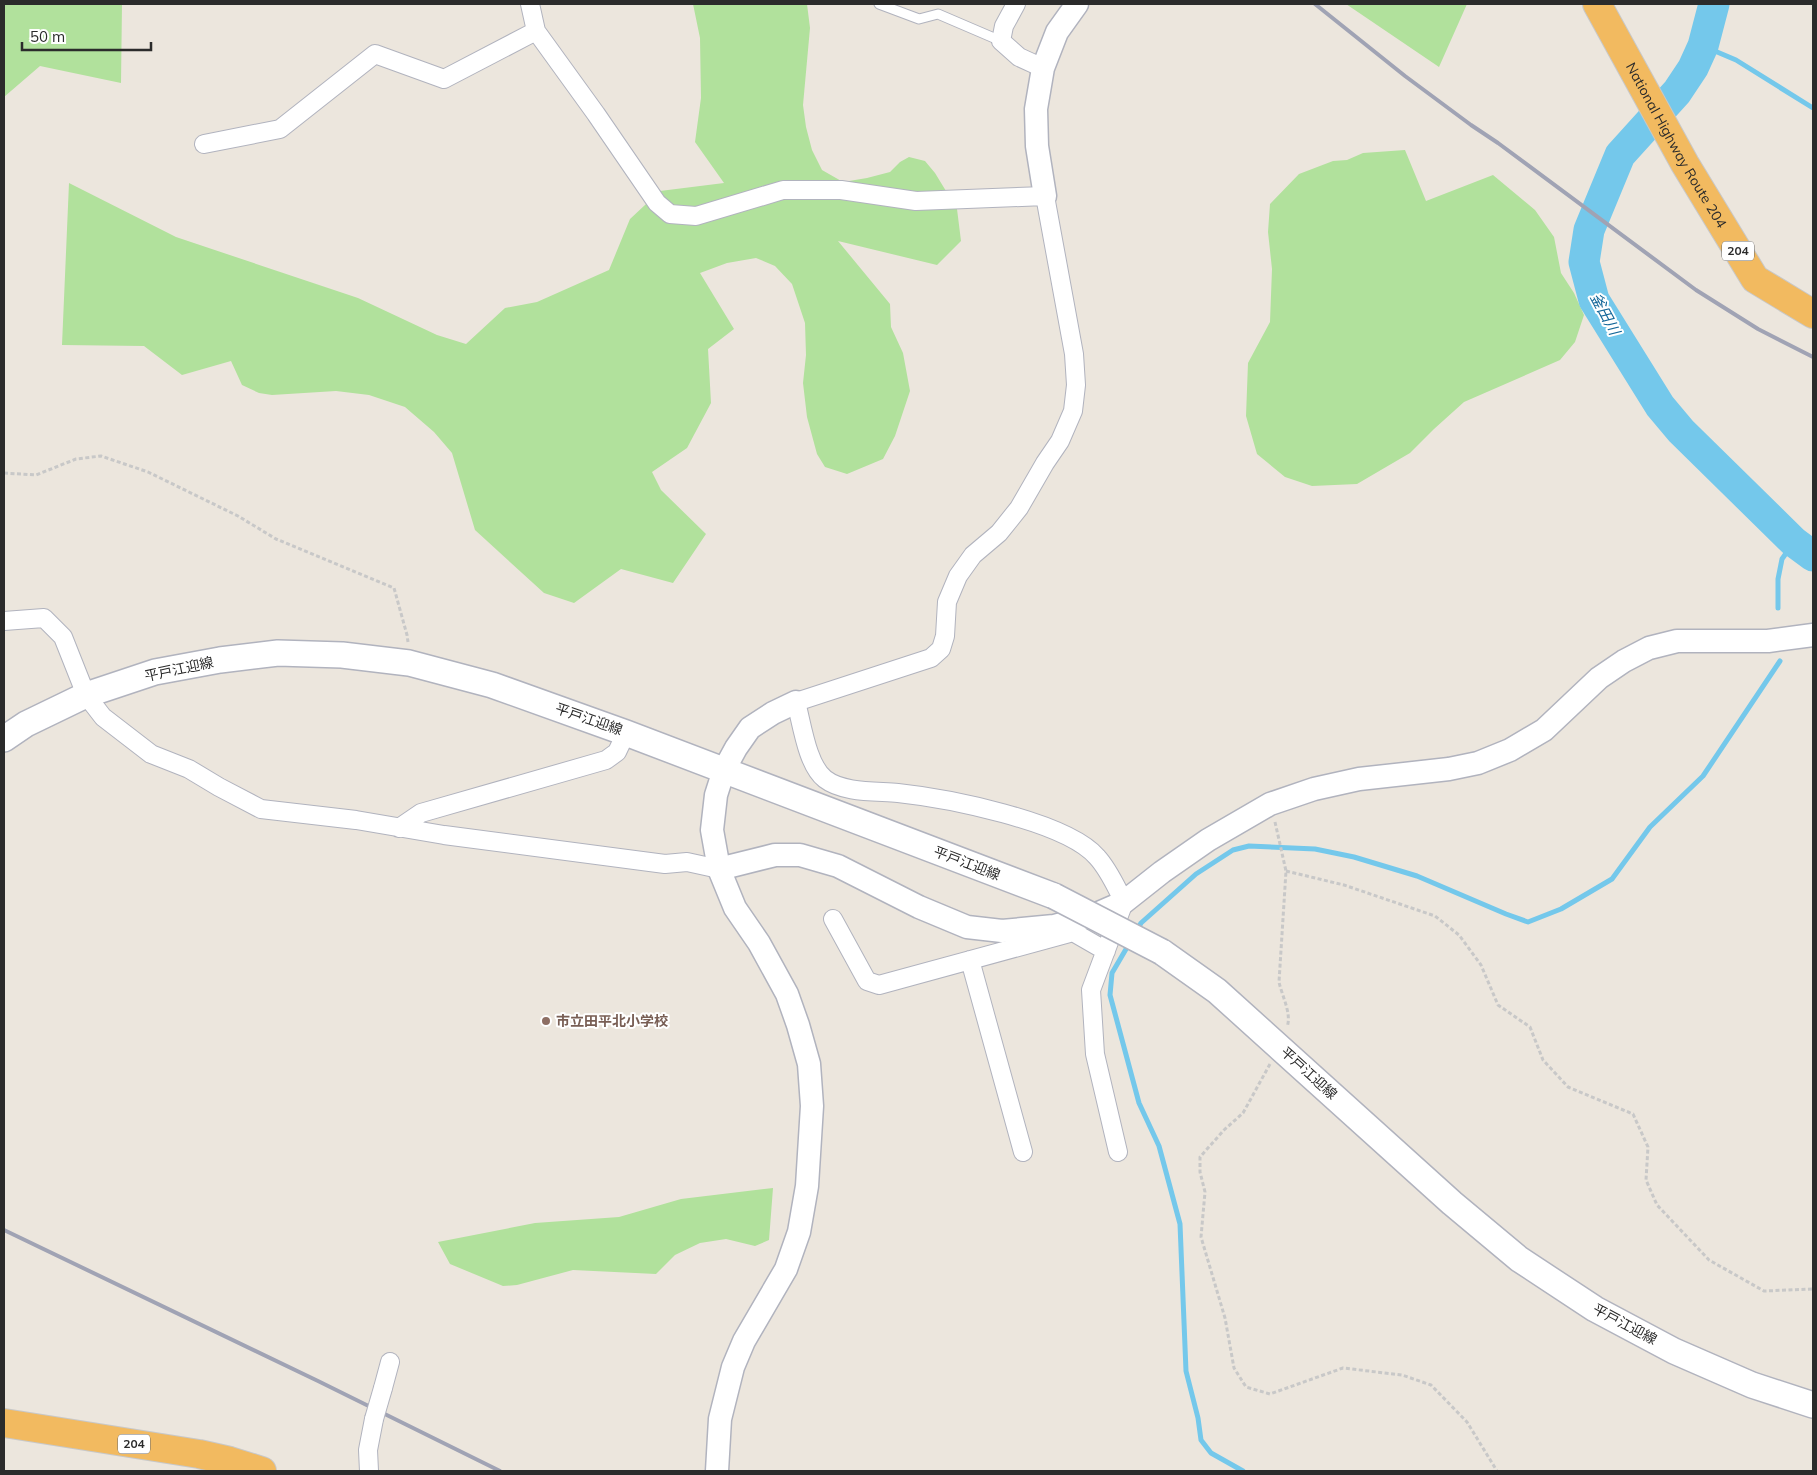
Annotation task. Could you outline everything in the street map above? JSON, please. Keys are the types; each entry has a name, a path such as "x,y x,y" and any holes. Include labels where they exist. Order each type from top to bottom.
{"highway":[{"name":"National Highway Route 204","path":"1597,4 1685,164 1755,279 1813,314"},
{"name":"204","path":"4,1423 199,1454 262,1471"}],"main road":[{"name":"平戸江迎線","path":"4,739 26,724 86,695 155,672 278,652 342,655 409,663 492,685 626,733 1054,896 1162,952 1217,991 1452,1203 1520,1258 1595,1310 1674,1351 1752,1385 1813,1405"}],"street":[{"path":"530,4 536,31 657,203 670,214 696,216 783,190 840,190 916,201 1045,196"},
{"path":"1016,4 1004,26 1001,41 1019,56 1043,68"},
{"path":"717,1471 720,1420 733,1368 744,1341 786,1269 799,1232 807,1186 812,1106 809,1064 787,994 759,943 735,908 719,869 712,830 716,795 724,770 736,748 750,728 773,713 796,702 931,658 941,649 945,636 947,602 958,576 972,555 999,532 1019,508 1044,464 1060,441 1073,411 1076,385 1074,354 1037,146 1036,109 1043,68 1057,32 1077,4"},
{"path":"204,144 280,129 375,54 444,79 536,31"},
{"path":"4,621 44,618 63,637 86,695 103,717 151,754 189,769 261,809 356,820 398,828 665,864 687,862 719,869 775,855 800,855 838,866 919,907 967,927 1002,931 1054,926 1094,914 1124,902 1162,872 1208,840 1270,804 1314,789 1359,779 1449,769 1478,763 1510,750 1544,730 1599,678 1624,661 1650,648 1677,641 1768,641 1813,635"},
{"path":"796,702 809,757 824,779 842,788 930,797 1020,819 1058,831 1078,841 1097,856 1114,881 1124,902 1091,990 1096,1054 1118,1152"},
{"path":"398,828 421,813 606,760 617,752 626,733"},
{"path":"833,919 867,981 879,985 1072,932 1106,951"},
{"path":"970,960 1023,1152"},
{"path":"369,1471 368,1450 374,1419 390,1362"}],"lane":[{"path":"879,4 918,19 938,14 1001,41"}],"path":[{"path":"4,473 36,475 76,459 101,456 148,472 238,516 276,540 394,588 408,635 409,663"},
{"path":"1270,804 1286,871 1279,982 1289,1022 1279,1046 1243,1113 1218,1136 1200,1157 1200,1172 1205,1192 1201,1237 1225,1318 1234,1368 1246,1387 1270,1394 1343,1368 1402,1375 1431,1385 1467,1422 1497,1471"},
{"path":"1286,871 1344,886 1434,916 1460,935 1481,964 1498,1005 1530,1027 1543,1060 1568,1087 1633,1114 1648,1146 1646,1180 1657,1205 1709,1260 1764,1290 1813,1289"}],"green space":[{"path":"4,4 122,4 121,83 40,66 4,97"},
{"path":"693,4 807,4 810,28 803,105 812,150 822,170 843,182 890,172 900,162 909,157 925,161 935,173 957,209 961,241 937,265 838,241 890,304 891,327 903,353 910,391 895,436 883,459 847,474 825,467 817,454 807,417 803,383 806,355 805,323 792,284 775,266 756,258 727,263 700,273 734,329 708,349 711,403 687,448 652,472 661,490 706,534 673,583 621,569 574,603 544,593 475,530 452,453 434,432 405,407 369,395 336,391 272,395 259,393 242,385 231,361 182,375 144,346 62,345 69,183 176,237 358,298 437,335 466,344 505,308 537,302 609,270 630,219 660,191 724,183 695,142 701,98 700,38"},
{"path":"1346,4 1467,4 1439,67"},
{"path":"1405,150 1426,201 1493,175 1535,210 1554,237 1561,273 1574,293 1584,315 1575,342 1560,360 1464,402 1410,453 1357,484 1312,486 1285,477 1257,454 1246,416 1248,363 1270,322 1272,269 1268,232 1270,204 1299,174 1333,161 1347,160 1363,153"},
{"path":"773,1188 769,1240 755,1246 726,1239 700,1243 675,1255 656,1274 573,1270 517,1285 503,1286 450,1264 438,1242 535,1223 619,1217 681,1199"}],"waterway":[{"name":"釜田川","path":"1714,4 1703,46 1693,68 1677,92 1620,155 1589,230 1584,262 1594,300 1660,406 1681,431 1794,542 1813,556"},
{"path":"1703,46 1736,60 1813,108"},
{"path":"1778,608 1778,579 1782,559 1794,542"},
{"path":"1136,932 1141,923 1196,874 1233,850 1249,846 1315,849 1354,857 1417,876 1528,922 1561,909 1612,879 1650,827 1703,776 1780,661"},
{"path":"1129,944 1112,973 1110,995 1139,1103 1159,1146 1180,1224 1186,1371 1198,1418 1201,1440 1211,1453 1243,1471"}],"railway":[{"path":"1315,4 1405,76 1696,290 1758,329 1813,357"},
{"path":"4,1230 500,1471"}],"place":[{"name":"市立田平北小学校","path":"546,1021"}]}
